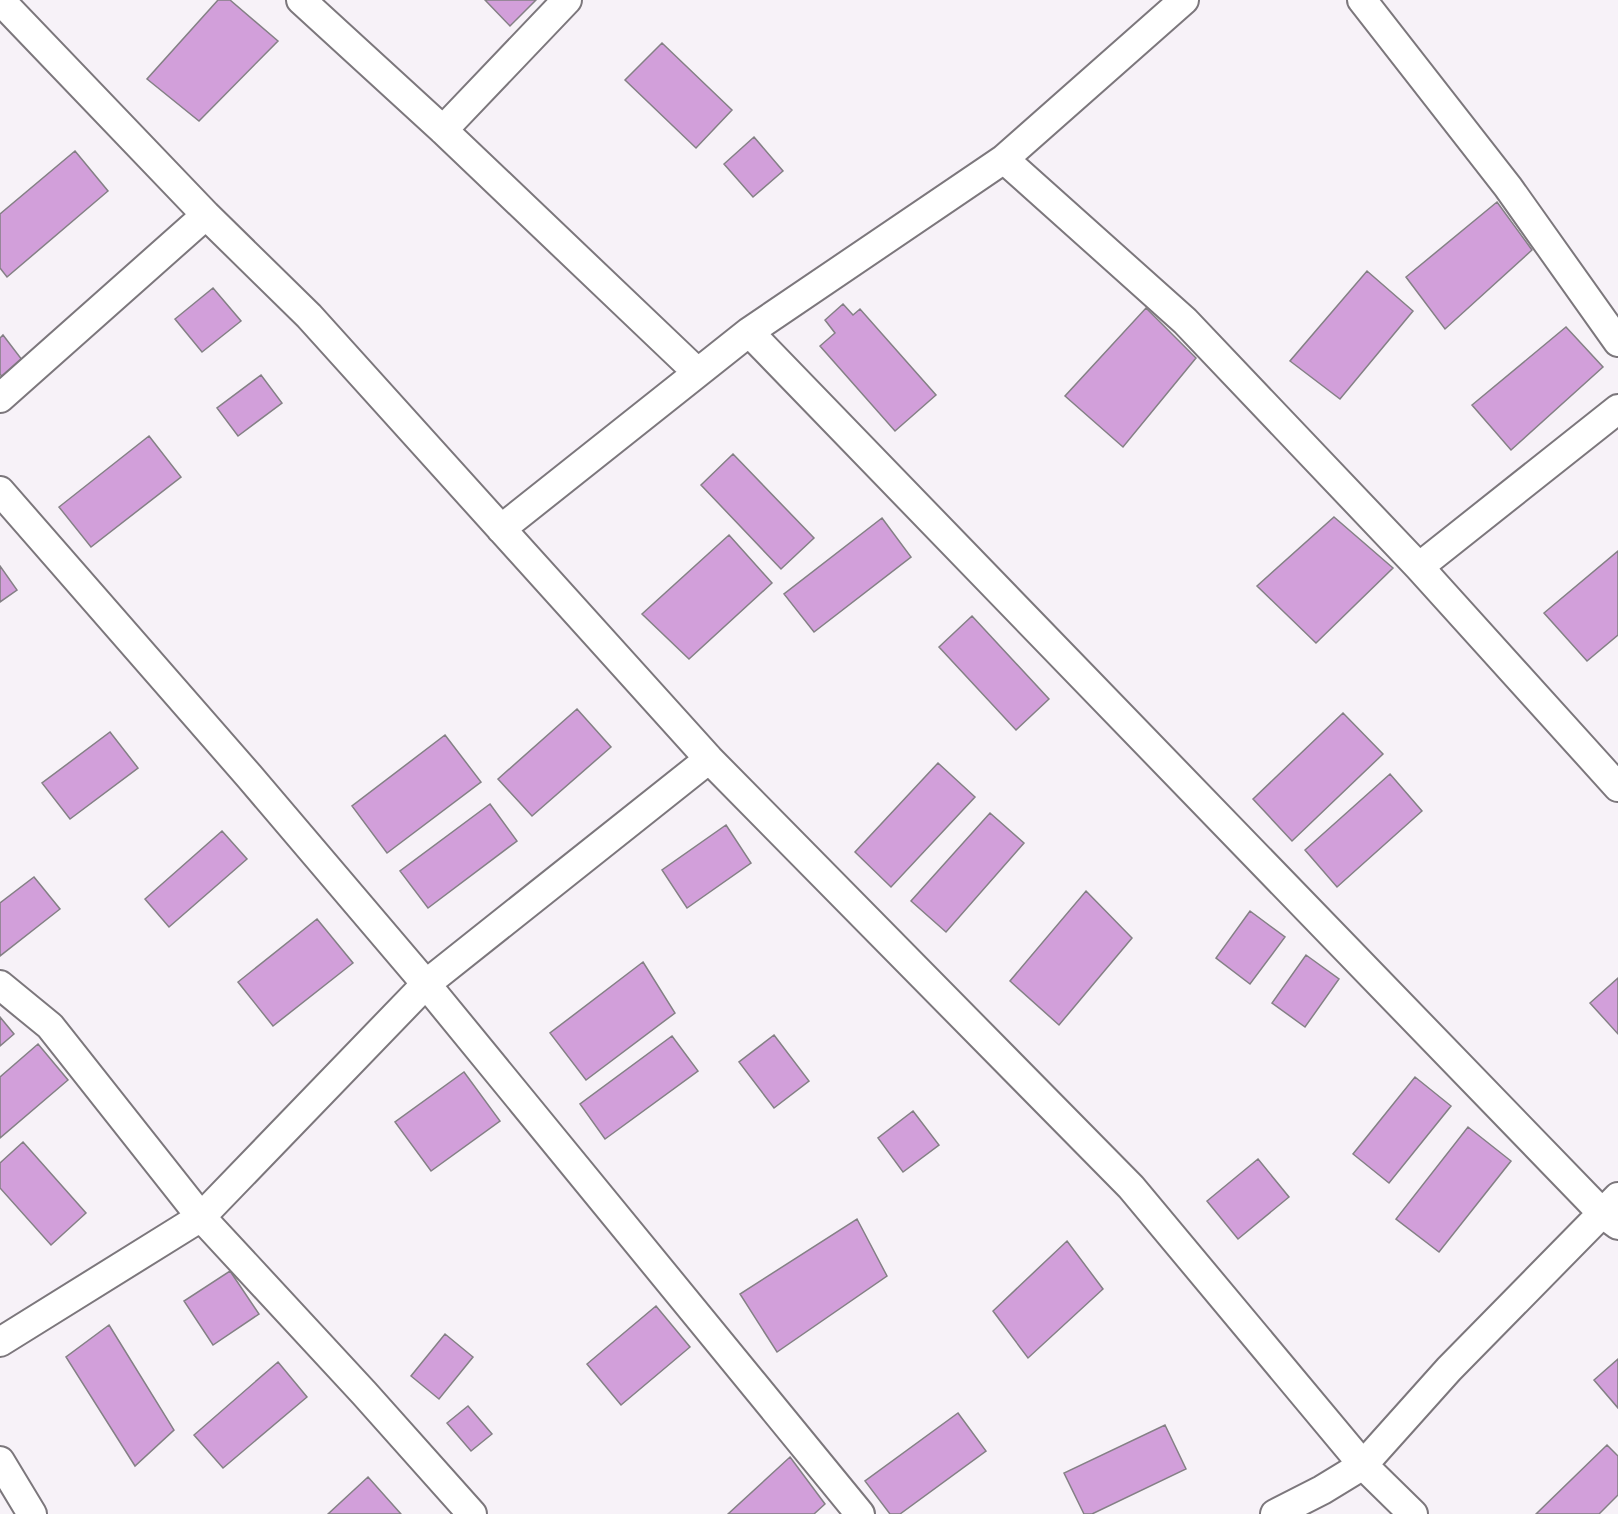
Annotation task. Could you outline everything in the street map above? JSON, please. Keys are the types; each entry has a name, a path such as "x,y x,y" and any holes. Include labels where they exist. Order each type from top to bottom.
{"street":[{"path":"0,0 207,215 309,316 709,759 1131,1187 1364,1465 1413,1514"},
{"path":"301,0 443,130 697,372"},
{"path":"443,130 567,0"},
{"path":"501,530 749,332 1004,159 1184,0"},
{"path":"1362,0 1508,187 1618,342"},
{"path":"1004,159 1185,321 1419,567 1618,787"},
{"path":"0,398 207,215"},
{"path":"749,332 1613,1212 1449,1369 1364,1465 1303,1501 1275,1514"},
{"path":"1419,567 1618,408"},
{"path":"0,491 249,776 426,984 860,1514"},
{"path":"0,1342 201,1217 426,984 709,759"},
{"path":"0,985 50,1026 201,1217 472,1514"},
{"path":"0,1461 32,1514"}],"building":[{"path":"218,0 230,0 278,41 199,121 147,79"},
{"path":"485,0 536,0 510,26"},
{"path":"662,43 732,110 696,148 625,80"},
{"path":"754,137 783,171 753,197 724,164"},
{"path":"75,151 108,191 7,277 0,268 0,214"},
{"path":"1497,202 1532,250 1445,329 1406,277"},
{"path":"1367,271 1413,311 1340,399 1290,361"},
{"path":"213,288 241,321 202,352 175,319"},
{"path":"843,304 853,315 860,309 936,395 895,431 820,346 835,333 825,320"},
{"path":"1146,308 1196,358 1123,447 1065,396"},
{"path":"1566,327 1603,367 1511,450 1472,405"},
{"path":"3,335 29,369 8,385 0,374 0,338"},
{"path":"261,375 282,403 238,436 217,408"},
{"path":"149,436 181,477 91,547 59,507"},
{"path":"733,454 814,538 781,569 701,485"},
{"path":"1334,517 1393,568 1316,643 1257,586"},
{"path":"882,518 911,557 814,632 784,594"},
{"path":"729,535 772,583 689,659 642,614"},
{"path":"1618,551 1618,635 1587,661 1544,613"},
{"path":"0,566 17,590 0,602"},
{"path":"972,616 1049,699 1016,730 939,647"},
{"path":"577,709 611,747 532,816 498,779"},
{"path":"1343,713 1383,754 1292,841 1253,799"},
{"path":"110,732 138,768 70,819 42,783"},
{"path":"445,735 481,782 387,853 352,806"},
{"path":"938,763 975,797 891,887 855,852"},
{"path":"1390,774 1422,811 1337,887 1305,850"},
{"path":"490,804 517,841 428,908 400,871"},
{"path":"990,813 1024,843 946,932 911,901"},
{"path":"726,825 751,863 687,908 662,870"},
{"path":"222,831 247,859 169,927 145,899"},
{"path":"34,877 60,909 0,956 0,903"},
{"path":"1086,891 1132,938 1059,1025 1010,981"},
{"path":"1250,911 1285,937 1250,984 1216,958"},
{"path":"317,919 353,963 273,1026 238,982"},
{"path":"1306,955 1339,979 1305,1027 1272,1003"},
{"path":"643,962 675,1013 586,1080 550,1033"},
{"path":"1618,978 1618,1034 1590,1003"},
{"path":"0,1017 14,1034 0,1046"},
{"path":"774,1035 809,1081 774,1108 739,1062"},
{"path":"672,1036 698,1071 605,1139 580,1104"},
{"path":"38,1044 68,1080 0,1138 0,1077"},
{"path":"464,1072 500,1121 431,1171 395,1122"},
{"path":"1415,1077 1451,1106 1389,1183 1353,1154"},
{"path":"913,1111 939,1145 903,1172 878,1138"},
{"path":"1468,1127 1511,1161 1439,1252 1396,1219"},
{"path":"23,1142 86,1213 51,1245 0,1188 0,1163"},
{"path":"1258,1159 1289,1197 1238,1239 1207,1201"},
{"path":"857,1219 887,1276 777,1352 740,1294"},
{"path":"1067,1241 1103,1289 1028,1358 993,1311"},
{"path":"230,1271 259,1314 213,1345 184,1301"},
{"path":"656,1306 690,1347 621,1405 587,1364"},
{"path":"109,1325 174,1430 135,1466 66,1357"},
{"path":"445,1334 473,1357 439,1399 411,1376"},
{"path":"1618,1359 1618,1408 1594,1380"},
{"path":"278,1362 307,1397 223,1468 194,1435"},
{"path":"468,1406 492,1434 471,1451 447,1423"},
{"path":"958,1413 986,1451 900,1514 890,1514 865,1481"},
{"path":"1165,1425 1186,1469 1092,1514 1084,1514 1064,1473"},
{"path":"1607,1445 1618,1456 1618,1495 1599,1514 1536,1514"},
{"path":"790,1457 825,1504 814,1514 728,1514"},
{"path":"368,1477 401,1514 328,1514"}]}
